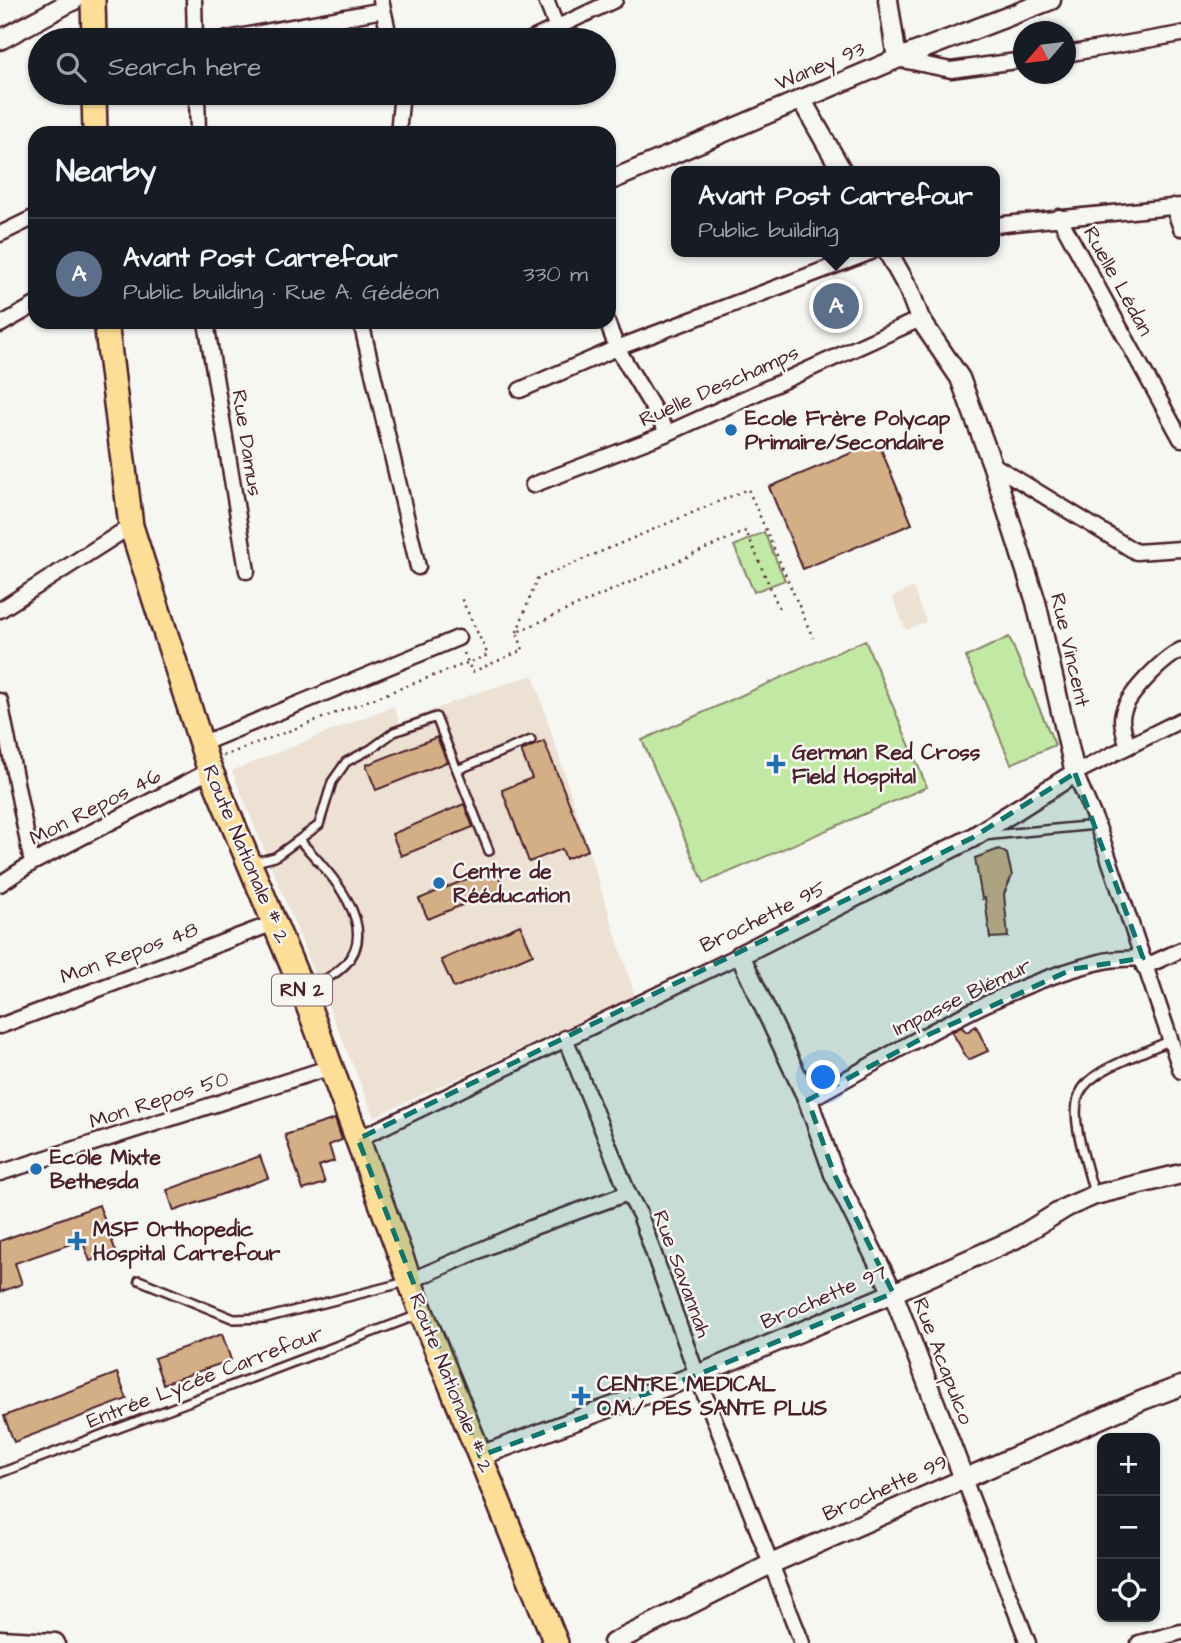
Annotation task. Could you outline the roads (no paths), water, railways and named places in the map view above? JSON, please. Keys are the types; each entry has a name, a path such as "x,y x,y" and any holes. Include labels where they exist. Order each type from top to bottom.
{"main road":[{"path":"93,0 94,28"},
{"path":"94,105 95,126"},
{"name":"Route Nationale # 2","path":"107,329 131,526 206,759 302,989 422,1314 556,1643"}],"street":[{"path":"0,40 74,0"},
{"path":"194,0 195,28"},
{"path":"547,0 558,28 615,0"},
{"path":"888,0 897,58 951,70 1013,62"},
{"name":"Waney 93","path":"616,178 897,58 1051,0"},
{"path":"277,28 382,5 387,28"},
{"path":"1076,52 1181,34"},
{"path":"801,99 839,166"},
{"path":"197,105 198,126"},
{"path":"399,126 401,105"},
{"path":"1000,224 1177,206 1181,228"},
{"name":"Ruelle Lédan","path":"1059,217 1181,439"},
{"path":"0,234 28,220"},
{"path":"520,390 617,348 858,257"},
{"name":"Rue Vincent","path":"891,257 909,290 920,319 960,378 992,464 1036,602 1075,773 1097,824 1181,1071"},
{"path":"0,325 28,309"},
{"name":"Ruelle Deschamps","path":"533,485 668,433 920,319"},
{"name":"Rue Damus","path":"207,329 247,571"},
{"path":"363,329 418,567"},
{"path":"610,329 617,348 668,433"},
{"path":"992,464 1136,552 1181,549"},
{"path":"0,610 131,526"},
{"name":"Mon Repos 46","path":"0,884 206,759 458,638"},
{"path":"1127,747 1122,717 1132,698 1164,659 1181,650"},
{"path":"0,701 32,863"},
{"name":"Brochette 95","path":"358,1139 740,955 972,838 1075,773 1181,720"},
{"name":"Mon Repos 48","path":"0,1026 274,923"},
{"name":"Impasse Blémur","path":"808,1100 930,1034 1031,986 1103,961 1143,962 1181,950"},
{"name":"Rue Acapulco","path":"740,955 808,1100 834,1174 892,1293 964,1479"},
{"name":"Rue Savannah","path":"565,1038 628,1194 640,1215 697,1375 803,1643"},
{"name":"Mon Repos 50","path":"0,1173 331,1067"},
{"name":"Brochette 97","path":"480,1456 697,1375 892,1293 1015,1239 1067,1208 1095,1195 1181,1174"},
{"path":"410,1281 531,1228 628,1194"},
{"name":"Brochette 99","path":"613,1643 771,1564 1181,1386"},
{"path":"964,1479 1028,1643"},
{"path":"1139,1643 1181,1632"},
{"path":"0,1640 55,1643"}],"lane":[{"path":"251,863 275,857 319,825 324,816 332,782 340,767 394,732 436,717 489,851"},
{"path":"457,770 531,740"},
{"path":"972,838 1097,824"},
{"path":"300,841 326,869 344,894 352,910 357,942 351,958 333,978 302,989"},
{"path":"1095,1195 1076,1130 1075,1115 1082,1087 1100,1070 1169,1041"},
{"path":"139,1280 234,1319 265,1318 410,1281"},
{"name":"Entrée Lycée Carrefour","path":"0,1473 422,1314"}],"place":[{"name":"Avant Post Carrefour","path":"836,306"},
{"name":"Ecole Frère Polycap Primaire/Secondaire","path":"731,430"},
{"name":"German Red Cross Field Hospital","path":"776,764"},
{"name":"Centre de Rééducation","path":"439,883"},
{"name":"Ecole Mixte Bethesda","path":"36,1169"},
{"name":"MSF Orthopedic Hospital Carrefour","path":"77,1241"},
{"name":"CENTRE MEDICAL O.M./ PES SANTE PLUS","path":"581,1396"}]}
